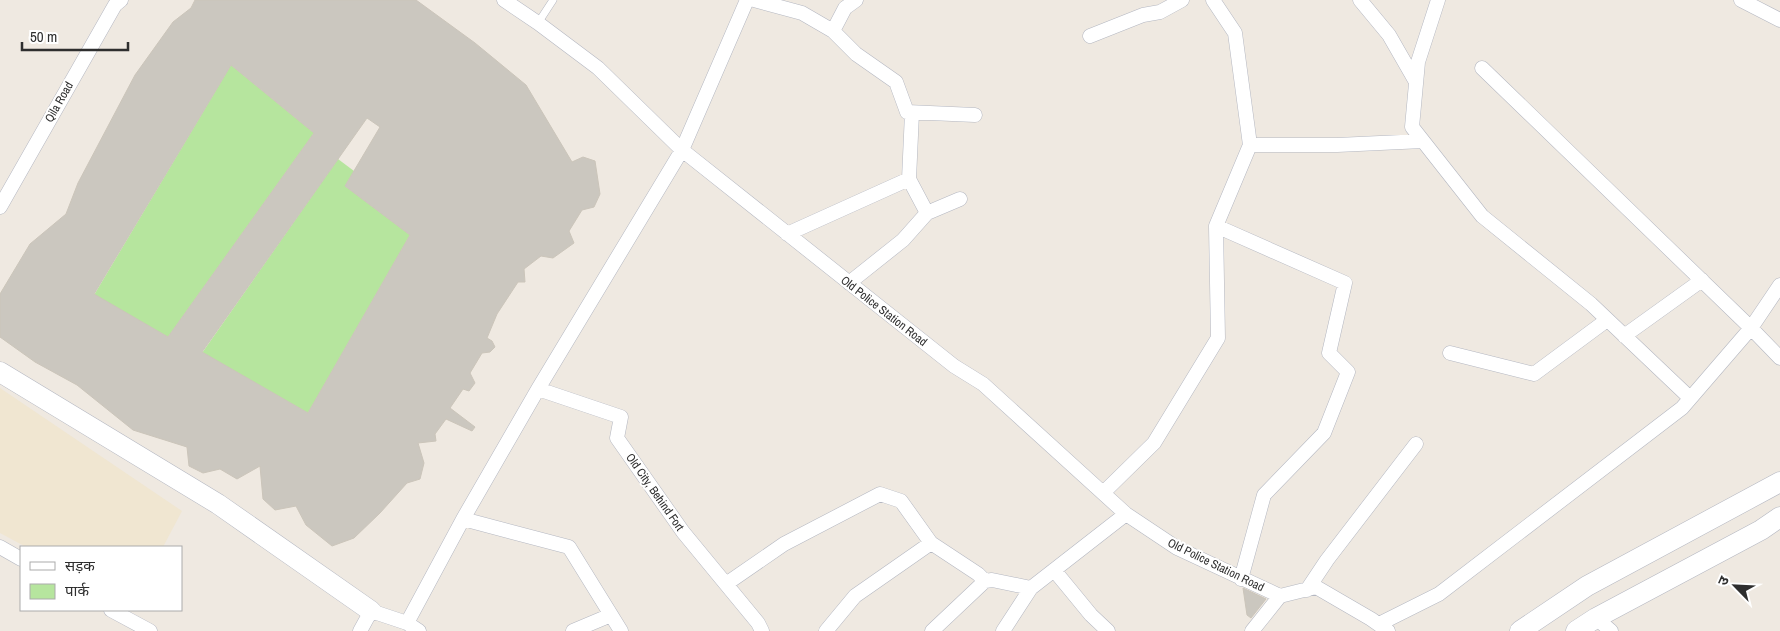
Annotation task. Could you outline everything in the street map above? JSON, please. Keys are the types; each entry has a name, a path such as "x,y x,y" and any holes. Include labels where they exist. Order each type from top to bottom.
{"main road":[{"path":"0,372 218,504 371,611"},
{"path":"1520,631 1587,586 1780,482"},
{"path":"1576,631 1604,625 1780,517"}],"street":[{"name":"Qila Road","path":"0,207 115,5 121,0"},
{"name":"Old Police Station Road","path":"504,0 538,22 598,68 682,150 954,366 983,384 1126,514 1177,548 1280,596 1316,588 1384,628"},
{"path":"360,631 371,611 413,627 462,519 682,150 747,0"},
{"path":"754,0 802,13 832,31 856,54 896,82 907,112 975,115"},
{"path":"832,31 845,8 856,0"},
{"path":"1090,36 1143,15 1160,12 1182,0"},
{"path":"1103,493 1154,443 1218,338 1216,226 1250,145 1235,33 1213,0"},
{"path":"1360,0 1389,35 1416,82"},
{"path":"1438,0 1418,62 1412,127 1482,216 1590,304 1690,398"},
{"path":"1741,0 1780,20"},
{"path":"1482,68 1702,280 1780,358"},
{"path":"912,113 909,179 927,213"},
{"path":"1250,145 1337,145 1423,141"},
{"path":"787,234 909,179"},
{"path":"849,283 903,240 927,213 960,199"},
{"path":"1216,226 1345,284 1329,352 1348,372 1324,433 1264,495 1241,578"},
{"path":"1624,336 1702,280"},
{"path":"1384,628 1439,594 1682,408 1751,328 1780,285"},
{"path":"1450,353 1534,374 1607,320"},
{"name":"Old City, Behind Fort","path":"538,389 621,417 617,438 683,532 758,623 762,631"},
{"path":"1307,590 1327,560 1416,444"},
{"path":"726,584 784,544 880,494 901,501 931,543 978,574 985,581"},
{"path":"1003,631 1031,588 1126,514"},
{"path":"462,519 568,547 621,631"},
{"path":"826,631 855,596 931,543"},
{"path":"0,547 20,558"},
{"path":"1054,570 1091,615 1108,631"},
{"path":"932,631 985,581 992,580 1031,588"},
{"name":"Old Police Station Road","path":"1252,631 1280,596"},
{"path":"113,611 150,631"},
{"path":"573,631 611,615"},
{"path":"120,631 127,618"}],"lane":[{"path":"538,22 552,0"}],"shaded area":[{"path":"0,388 182,511 164,546 24,546 0,533"}],"green space":[{"path":"231,65 314,133 168,337 94,295"},
{"path":"338,159 354,171 345,186 410,235 308,413 202,353"}],"building":[{"path":"195,0 416,0 475,43 526,85 572,162 583,157 595,161 600,194 594,207 582,210 569,231 574,243 553,258 541,256 524,269 525,282 518,282 497,314 487,338 492,341 495,347 490,352 482,353 470,373 475,383 469,391 463,389 450,408 475,427 472,431 446,419 435,434 436,441 418,443 424,463 420,479 407,483 354,538 332,546 306,525 296,506 275,510 263,499 260,466 237,479 220,469 203,473 189,466 187,447 133,430 77,385 35,362 0,337 0,294 30,244 66,214 78,183 135,75 173,22 191,8","holes":["231,65 314,133 168,337 94,294","367,118 380,127 345,186 410,235 308,413 202,352"]},
{"path":"1243,588 1266,599 1251,618 1247,615"}]}
